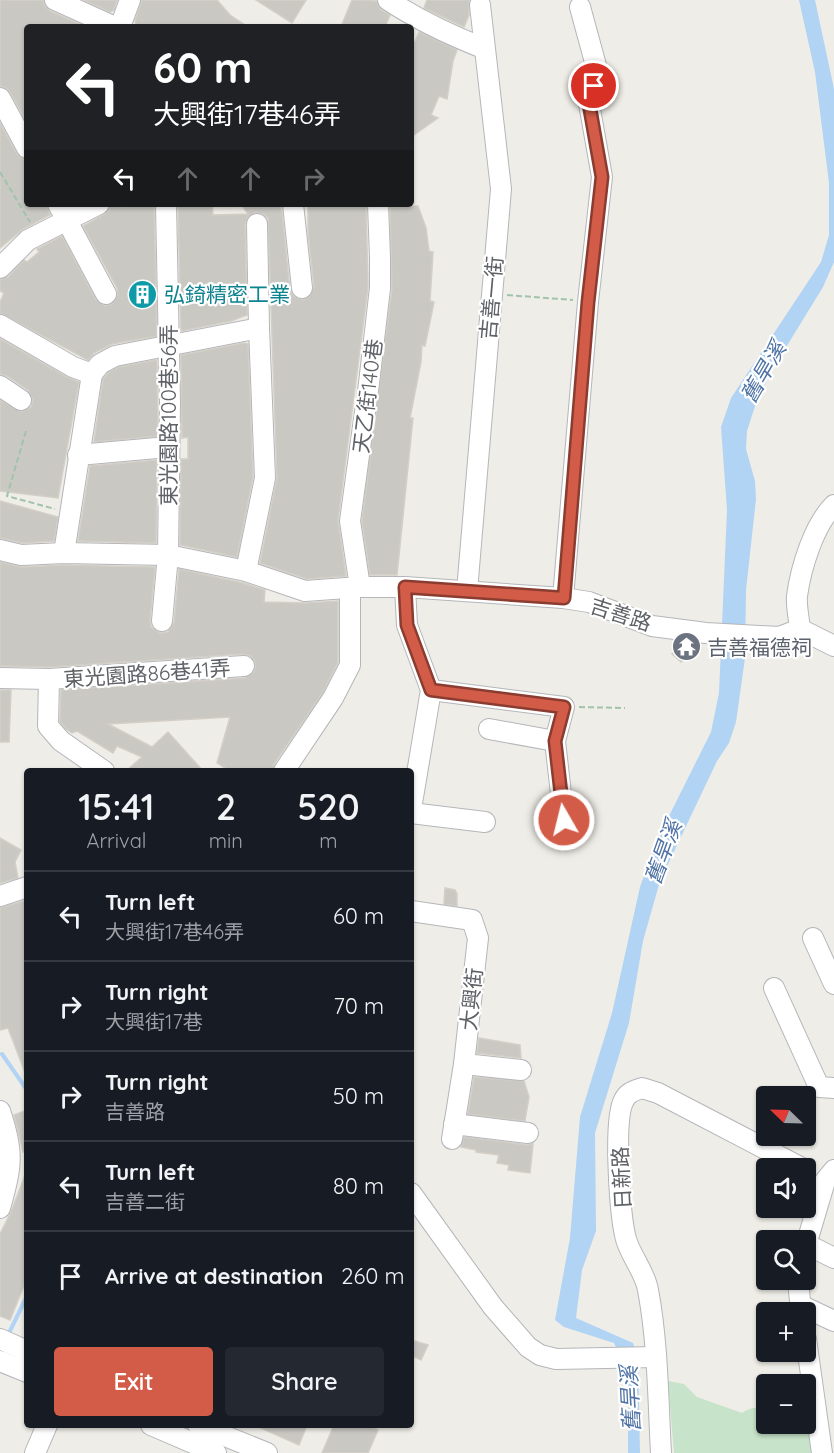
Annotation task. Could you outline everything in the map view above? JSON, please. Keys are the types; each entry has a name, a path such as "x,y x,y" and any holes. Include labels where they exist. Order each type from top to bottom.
{"street":[{"path":"55,0 108,24"},
{"path":"121,24 130,0"},
{"path":"388,0 409,14 454,37 483,48"},
{"name":"吉善一街","path":"467,591 501,189 483,48 480,5"},
{"path":"564,598 588,302 602,177 588,98 598,73 580,7"},
{"path":"0,98 24,142"},
{"path":"0,268 28,240 37,235 62,212 85,207"},
{"name":"東光園路100巷56弄","path":"162,621 168,555 169,344 166,207"},
{"path":"293,207 302,288"},
{"name":"天乙街140巷","path":"286,768 333,698 350,664 355,587 350,521 380,288 378,207"},
{"path":"62,212 106,294"},
{"path":"246,572 265,478 257,224"},
{"path":"0,325 73,367 92,374"},
{"path":"64,553 92,374 100,364 115,356 259,328"},
{"path":"0,386 21,400"},
{"path":"78,455 168,447"},
{"path":"834,505 826,513 806,555 797,598 800,629 834,646"},
{"name":"吉善路","path":"0,550 21,555 64,553 168,555 246,572 304,591 355,587 405,587 564,598 589,602 652,626 706,633 779,637 800,629"},
{"path":"405,587 407,625 431,690 414,793"},
{"name":"東光園路86巷41弄","path":"0,678 50,679 244,666"},
{"path":"50,679 48,726 61,741 100,768"},
{"path":"431,690 564,707 555,741 564,820"},
{"path":"489,729 555,741"},
{"path":"414,811 485,822"},
{"path":"0,896 24,887"},
{"name":"大興街","path":"414,911 472,920 478,938 464,1064 453,1132 528,1132"},
{"path":"813,938 834,984"},
{"path":"774,988 819,1087 834,1088"},
{"path":"464,1064 521,1070"},
{"name":"日新路","path":"661,1453 656,1357 648,1287 625,1238 619,1170 618,1131 621,1107 629,1093 642,1088 658,1093 783,1158"},
{"path":"0,1111 10,1140 10,1170 0,1208"},
{"name":"日新路","path":"816,1173 831,1178"},
{"path":"811,1230 831,1178"},
{"path":"414,1197 493,1306 528,1347 556,1359 656,1357"},
{"path":"816,1249 834,1258"},
{"path":"816,1314 834,1321"},
{"path":"0,1340 24,1350"},
{"path":"0,1361 24,1371"},
{"path":"809,1362 822,1453"},
{"path":"834,1417 831,1419 834,1444"},
{"path":"35,1453 46,1428"},
{"path":"160,1428 214,1447 267,1453"},
{"path":"200,1428 214,1447"}],"path":[{"path":"0,172 37,235"},
{"path":"492,294 588,302"},
{"path":"26,431 7,496 70,513"},
{"path":"564,707 626,708"}],"green space":[{"path":"668,1381 684,1384 697,1397 742,1413 756,1408 756,1434 811,1434 813,1453 674,1453"}],"water":[{"name":"舊旱溪","path":"799,0 815,0 834,89 834,262 823,287 772,370 756,403 747,431 746,449 755,481 756,499 746,590 745,658 736,722 729,743 717,761 660,881 643,941 629,1023 595,1133 596,1231 582,1270 576,1318 633,1343 638,1358 640,1453 628,1453 628,1372 614,1343 564,1327 555,1320 570,1238 580,1117 612,1013 640,887 656,842 711,732 719,693 727,510 721,427 731,398 821,262 829,235 829,183 815,72"}],"building":[{"path":"0,0 43,0 50,11 79,24 24,24 24,118 10,92 0,86"},
{"path":"84,0 117,0 114,10 110,12"},
{"path":"142,0 217,0 230,15 244,24 136,24"},
{"path":"256,0 306,0 292,23"},
{"path":"352,0 376,1 381,10 390,15 386,24 342,24"},
{"path":"427,0 469,0 469,15 464,27 424,8"},
{"path":"419,32 457,50 447,99 439,96 431,115 438,118 414,135 414,42"},
{"path":"0,123 17,154 24,159 24,207 47,207 50,215 23,229 0,248"},
{"path":"418,206 426,228 429,251 433,252 430,301 434,302 425,346 422,345 410,418 413,418 397,575 370,575 362,521 392,289 390,207"},
{"path":"110,207 154,207 157,336 112,344 94,353 88,360 0,313 0,302 4,293 0,291 0,280 8,277 24,260 27,262 39,252 37,249 62,236 96,300 105,306 112,304 118,295 117,288 83,226 109,210"},
{"path":"178,207 212,207 213,215 248,214 243,207 280,207 290,290 293,296 303,300 309,297 314,287 308,207 366,207 368,287 338,520 346,576 307,579 260,563 277,478 268,218 263,214 256,212 247,218 245,224 247,315 231,321 181,331"},
{"path":"0,339 79,382 58,498 0,491 0,400 21,412 31,407 33,400 28,390 0,374"},
{"path":"248,344 253,477 237,557 180,545 181,459 188,459 188,437 182,438 181,355"},
{"path":"157,360 158,436 94,442 103,379 119,367"},
{"path":"157,460 156,543 78,541 90,466"},
{"path":"0,501 58,517 54,541 22,543 0,538"},
{"path":"0,562 21,567 64,565 155,567 150,621 151,627 160,633 168,632 174,623 179,569 265,590 264,602 338,601 338,662 323,692 273,768 225,768 217,763 230,717 108,724 152,747 168,732 200,768 129,768 142,757 117,746 113,753 77,731 72,733 60,722 61,690 245,678 254,672 256,666 250,656 243,654 49,667 0,666"},
{"name":"吉善福德祠","path":"681,642 697,644 681,662 672,654"},
{"path":"0,690 11,690 9,742 0,742"},
{"path":"0,838 21,850 15,862 18,878 0,883"},
{"path":"445,888 455,890 457,906 444,904"},
{"path":"24,901 24,1070 8,1028 0,1030 0,908"},
{"path":"479,1038 520,1045 521,1058 477,1053"},
{"path":"474,1077 524,1081 529,1097 525,1121 468,1114"},
{"path":"24,1111 24,1152 23,1152 14,1115"},
{"path":"464,1137 533,1144 530,1173 508,1170 509,1165 497,1163 499,1155 476,1152 476,1150 461,1147"},
{"path":"24,1178 24,1285 10,1320 0,1316 0,1234"},
{"path":"414,1341 428,1345 421,1360 414,1356"},
{"path":"261,1428 306,1428 299,1445"},
{"path":"333,1428 378,1430 368,1453 322,1453"}],"waterway":[{"path":"2,1054 24,1086"},
{"path":"8,1335 24,1302"}],"place":[{"name":"弘錡精密工業","path":"143,294"},
{"name":"吉善福德祠","path":"686,647"}],"route":[{"path":"564,820 556,767 555,741 564,707 431,690 407,625 405,587 564,598 588,302 602,177 588,98 594,86"}]}
